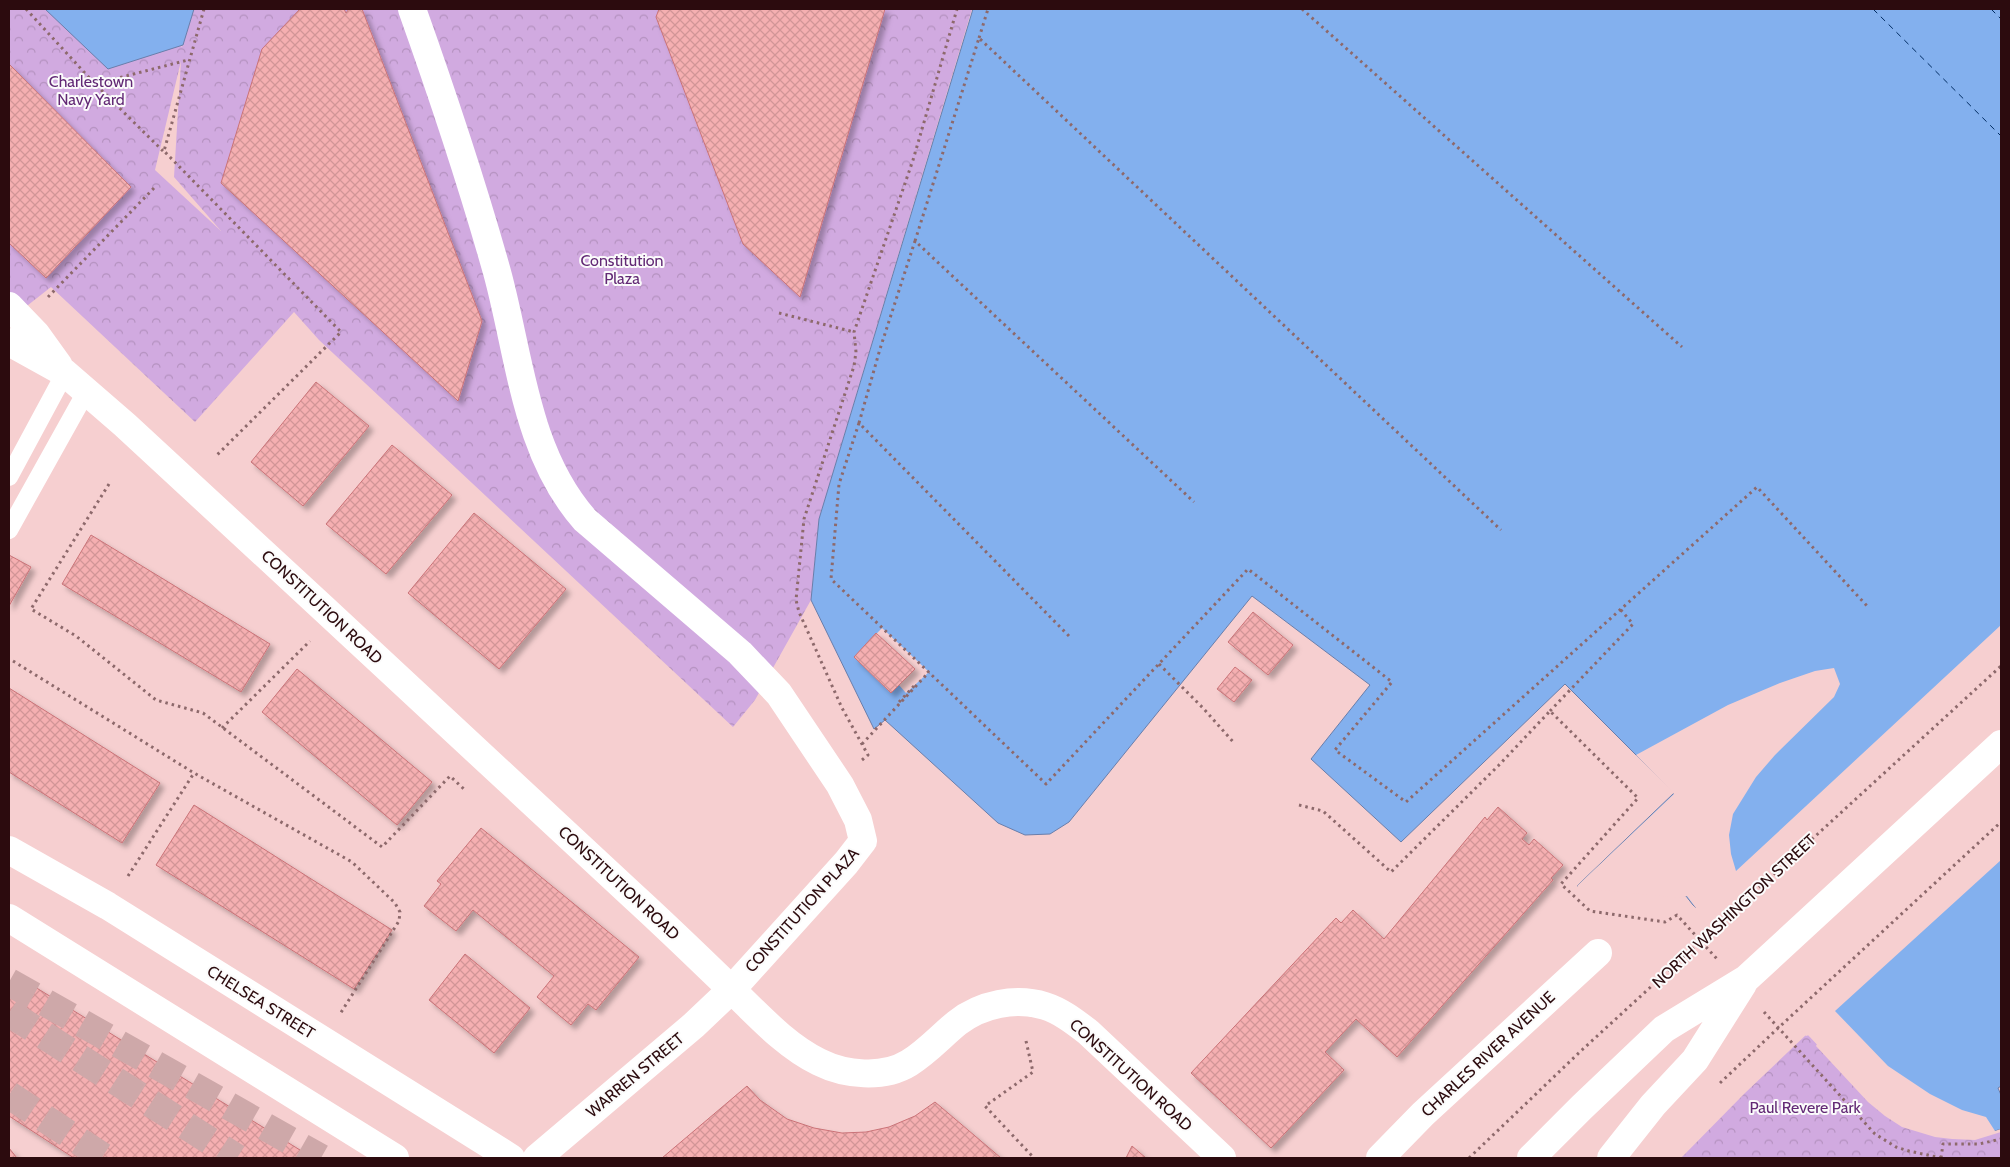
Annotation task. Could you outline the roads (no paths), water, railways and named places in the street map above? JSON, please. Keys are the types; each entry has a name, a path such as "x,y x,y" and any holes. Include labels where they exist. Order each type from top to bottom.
{"street":[{"name":"CONSTITUTION PLAZA","path":"412,9 440,88 497,272 533,420 548,463 564,494 585,520 740,653 779,694 840,785 858,820 863,841 846,863 732,989"},
{"name":"CONSTITUTION ROAD","path":"9,306 36,334 65,373 125,425 334,618 774,1030 804,1054 821,1064 855,1074 873,1073 904,1066 967,1016 989,1006 1012,1002 1048,1007 1064,1014 1088,1032 1222,1158"},
{"name":"CONSTITUTION ROAD","path":"9,342 65,373"},
{"path":"1531,1158 1582,1106 1664,1029 1746,979 2001,744"},
{"name":"CHELSEA STREET","path":"9,850 108,906 511,1158"},
{"path":"9,918 395,1158"},
{"name":"CHARLES RIVER AVENUE","path":"1380,1158 1423,1114 1598,953"},
{"path":"1611,1158 1653,1105 1695,1060 1746,979"},
{"name":"WARREN STREET","path":"537,1158 694,1025 732,989"}],"lane":[{"path":"9,477 65,373"},
{"path":"9,530 86,392"}],"water":[{"path":"45,9 194,9 183,45 108,69"},
{"path":"973,9 2001,9 2001,1086 1998,1088 2001,1095 2001,1129 1986,1134 1952,1136 1693,905 1686,896 1577,886 1674,793 1565,684 1401,842 1311,759 1370,685 1252,596 1069,822 1050,834 1025,835 998,823 885,720 874,729 811,600 819,519"}],"tunnel":[{"path":"9,982 321,1158"},
{"path":"9,1013 237,1158"},
{"path":"9,1095 105,1158"}],"park label":[{"name":"Charlestown Navy Yard","path":"91,90"},
{"name":"Constitution Plaza","path":"622,269"},
{"name":"Paul Revere Park","path":"1805,1107"}]}
